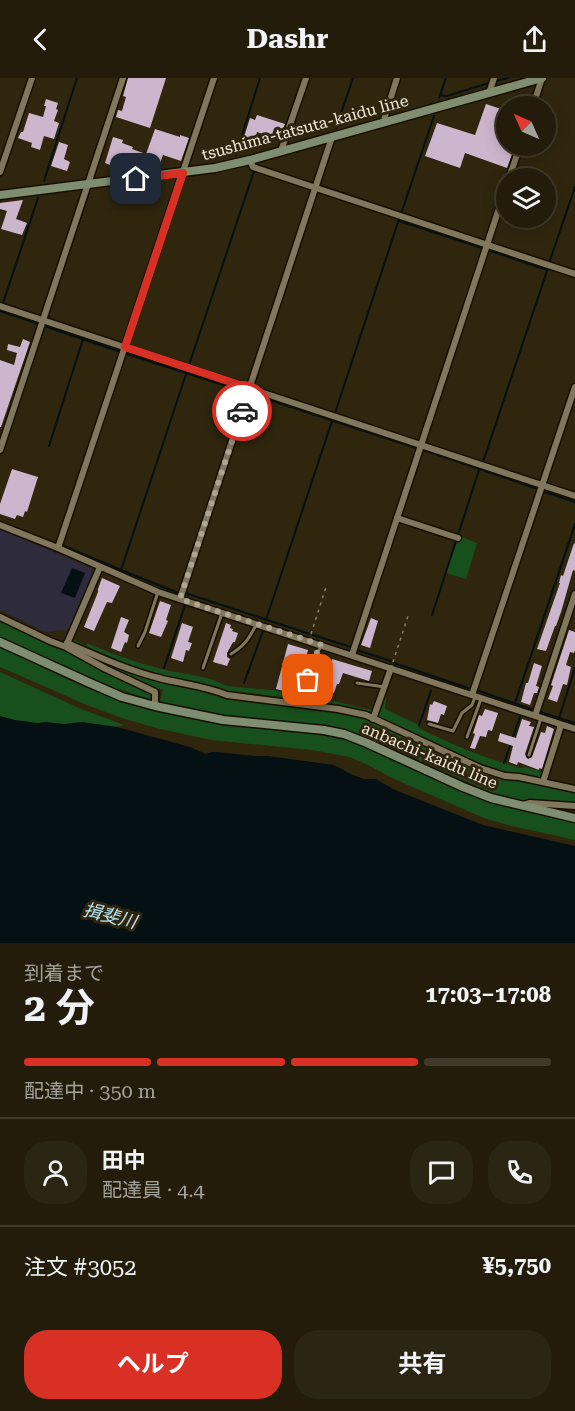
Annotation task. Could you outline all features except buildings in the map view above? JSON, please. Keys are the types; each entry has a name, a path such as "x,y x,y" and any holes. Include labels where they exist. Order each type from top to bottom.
{"main road":[{"name":"tsushima-tatsuta-kaidu line","path":"0,195 215,168 542,78"},
{"name":"anbachi-kaidu line","path":"0,642 112,692 154,706 223,720 306,728 344,735 367,742 491,798 575,818"}],"street":[{"path":"0,171 32,78"},
{"path":"0,450 123,78"},
{"path":"58,548 214,78"},
{"path":"281,151 306,78"},
{"path":"384,122 397,78"},
{"path":"489,93 494,78"},
{"path":"536,96 542,78"},
{"path":"180,599 332,137"},
{"path":"249,160 253,167 575,274"},
{"path":"352,655 496,217"},
{"path":"0,306 575,496"},
{"path":"476,696 575,387"},
{"path":"396,518 458,538"},
{"path":"0,525 158,592 575,729"},
{"path":"67,645 100,567"},
{"path":"538,717 575,594"},
{"path":"0,617 50,640 158,678 212,689 227,695 338,708 366,715 480,768 505,776 575,789"},
{"path":"67,645 106,669 156,692 154,706"},
{"path":"373,718 391,668"},
{"path":"543,782 561,725"},
{"path":"520,806 530,803 575,806"}],"lane":[{"path":"138,646 158,592"},
{"path":"202,668 222,613"},
{"path":"231,654 240,649 257,624"},
{"path":"322,645 316,654 308,680 316,681 325,656"},
{"path":"357,683 385,687"},
{"path":"429,724 453,731 462,713 472,705 476,696"},
{"path":"467,737 476,696"},
{"path":"529,755 538,717"}],"path":[{"path":"309,641 327,584"},
{"path":"391,668 408,616"}],"shaded area":[{"path":"0,529 91,568 92,575 67,631 46,632 0,610"}],"green space":[{"path":"459,536 477,543 466,579 446,573"},
{"path":"0,619 66,649 142,688 141,691 153,695 152,700 108,686 0,637"},
{"path":"73,639 86,646 87,643 140,663 210,679 226,686 304,693 304,698 334,701 374,711 371,715 336,706 240,695 216,687 159,676 112,660 75,644"},
{"path":"0,647 93,691 149,709 223,724 321,735 353,742 394,758 475,797 517,810 575,823 575,840 484,818 350,757 312,750 212,740 122,718 0,667"},
{"path":"93,657 211,691 225,698 336,710 362,716 479,769 510,780 524,780 575,791 575,803 516,800 495,794 360,734 335,728 226,715 161,702 163,690 127,676"},
{"path":"0,672 81,709 124,725 0,750"},
{"path":"384,694 385,709 417,724 419,728 481,755 520,768 525,767 543,772 542,778 502,772 380,718 377,714"}],"water":[{"path":"72,568 85,573 75,598 61,593"},
{"name":"揖斐川","path":"0,716 37,723 82,722 117,727 190,747 206,754 218,752 268,756 334,765 364,779 376,779 393,789 483,825 575,846 575,943 0,943"}],"waterway":[{"path":"44,181 77,78"},
{"path":"236,155 260,78"},
{"path":"336,128 353,78"},
{"path":"439,98 446,78"},
{"path":"496,81 508,78"},
{"path":"440,95 447,96 489,83"},
{"path":"401,214 434,116"},
{"path":"189,365 254,171"},
{"path":"319,185 401,213"},
{"path":"549,263 575,187"},
{"path":"50,319 48,314 89,192"},
{"path":"3,303 38,198"},
{"path":"335,413 399,219"},
{"path":"399,221 482,248"},
{"path":"488,250 547,270"},
{"path":"483,462 548,268"},
{"path":"0,311 39,324"},
{"path":"44,326 121,352"},
{"path":"49,446 83,339"},
{"path":"127,354 245,392"},
{"path":"121,570 187,371"},
{"path":"251,394 416,448"},
{"path":"266,620 332,421"},
{"path":"423,450 538,489"},
{"path":"458,535 479,470"},
{"path":"545,492 575,502"},
{"path":"515,703 575,524"},
{"path":"432,615 456,541"},
{"path":"64,546 176,592"},
{"path":"185,593 310,634"},
{"path":"164,668 185,605"},
{"path":"244,683 263,631"},
{"path":"313,635 351,647"},
{"path":"357,650 391,661"},
{"path":"394,663 471,689"},
{"path":"559,718 575,668"},
{"path":"419,725 431,691"},
{"path":"479,691 534,710"},
{"path":"540,712 575,723"},
{"path":"513,737 520,717"},
{"path":"504,763 511,743"}],"way so far":[{"path":"242,411 180,599 322,645 316,654 308,680"}],"route":[{"path":"136,179 183,173 125,347 249,388 242,411"}]}
